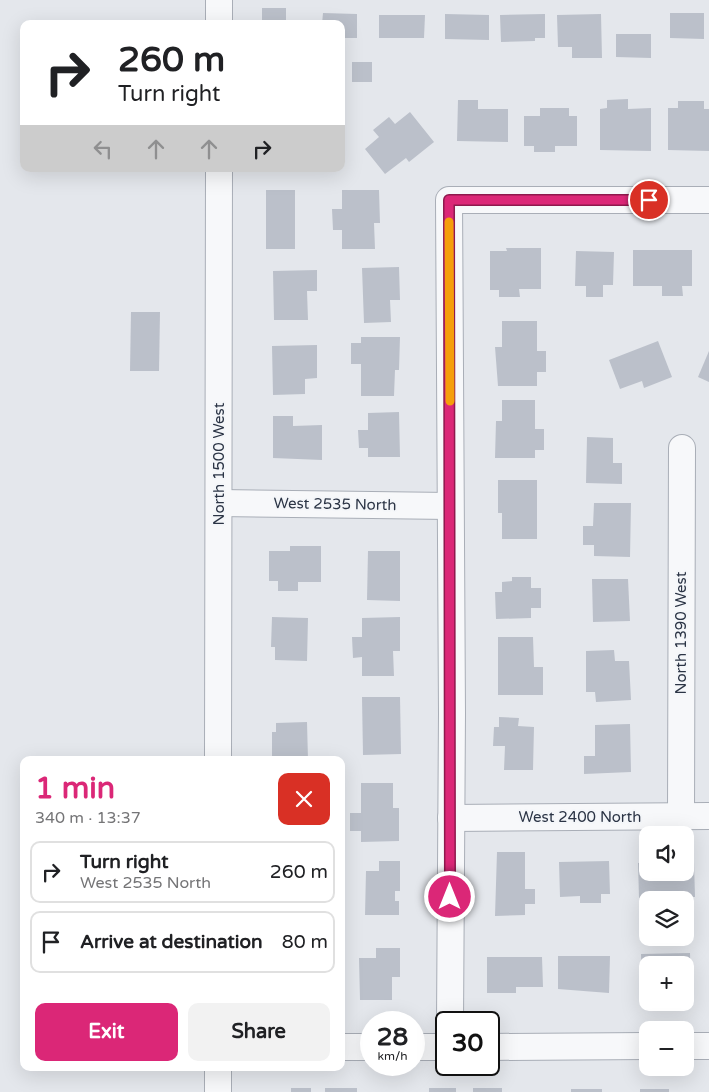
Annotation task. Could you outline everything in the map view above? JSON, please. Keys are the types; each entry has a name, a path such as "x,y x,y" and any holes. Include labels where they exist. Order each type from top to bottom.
{"street":[{"path":"219,0 219,20"},
{"name":"North 1500 West","path":"218,756 219,172"},
{"path":"450,1011 449,200 709,200"},
{"name":"North 1390 West","path":"681,817 682,448"},
{"name":"West 2535 North","path":"219,503 450,506"},
{"name":"West 2400 North","path":"451,818 709,816"},
{"path":"500,1047 639,1046"},
{"path":"694,1046 709,1046"},
{"path":"345,1047 360,1047"},
{"path":"218,1071 218,1092"}],"building":[{"path":"262,8 286,8 286,20 262,20"},
{"path":"323,13 357,14 357,38 345,38 345,20 322,20"},
{"path":"670,13 704,13 704,39 670,38"},
{"path":"445,14 489,15 489,40 445,39"},
{"path":"545,14 545,38 535,38 535,41 501,42 500,15"},
{"path":"601,14 602,58 572,58 572,47 558,47 557,15"},
{"path":"379,15 425,15 424,38 379,38"},
{"path":"616,34 651,34 651,58 616,57"},
{"path":"352,62 372,62 372,82 352,82"},
{"path":"628,99 628,109 651,108 651,151 600,150 600,109 607,108 607,100"},
{"path":"458,100 478,100 478,109 508,109 508,142 457,141"},
{"path":"678,101 704,101 704,109 709,109 709,151 668,150 668,108 678,108"},
{"path":"540,108 569,108 569,116 577,116 577,146 555,146 555,152 534,152 534,146 524,146 524,116 540,116"},
{"path":"410,112 434,142 409,162 406,158 385,174 365,149 379,137 373,130 389,117 395,124"},
{"path":"266,190 295,190 295,249 266,249"},
{"path":"342,190 379,190 380,223 374,223 375,249 342,249 342,230 333,230 332,209 342,209"},
{"path":"506,248 541,248 541,289 519,289 520,297 499,297 499,290 490,290 490,251 507,251"},
{"path":"633,250 692,250 692,286 682,286 683,296 662,296 662,286 633,286"},
{"path":"576,251 614,252 613,285 603,285 603,297 586,297 586,286 575,286"},
{"path":"399,267 400,300 390,300 391,322 364,323 362,268"},
{"path":"317,270 317,291 307,291 308,320 274,320 273,271"},
{"path":"131,312 160,312 159,371 130,371"},
{"path":"502,321 537,321 537,351 546,351 546,372 537,372 537,386 498,386 495,347 502,347"},
{"path":"361,337 400,337 399,370 395,370 394,396 361,396 361,364 351,364 351,343 361,343"},
{"path":"658,341 672,377 644,388 642,381 620,389 609,360"},
{"path":"317,345 317,378 305,379 305,394 273,395 272,346"},
{"path":"709,351 709,382 698,377"},
{"path":"502,400 535,400 535,429 544,429 544,450 535,450 535,458 495,458 496,421 502,421"},
{"path":"399,412 400,457 368,457 368,448 359,448 358,430 368,430 368,413"},
{"path":"273,416 293,416 293,426 322,425 322,460 273,458"},
{"path":"587,437 613,438 613,463 622,463 622,484 586,483"},
{"path":"498,480 537,480 537,539 502,539 502,513 498,513"},
{"path":"594,503 631,503 630,557 594,556 594,545 583,545 583,526 593,526"},
{"path":"290,546 321,546 321,582 298,582 298,591 278,591 278,581 269,581 269,551 290,551"},
{"path":"368,551 400,551 400,601 367,600"},
{"path":"512,577 531,577 531,588 541,588 541,608 531,608 531,618 496,619 495,592 502,592 502,582 512,581"},
{"path":"592,579 628,579 630,621 593,622"},
{"path":"272,617 308,618 307,661 275,660 275,647 271,647"},
{"path":"400,617 400,651 393,651 394,676 362,676 362,657 353,658 352,637 362,637 362,618"},
{"path":"498,637 533,637 534,667 543,667 543,695 498,695"},
{"path":"614,650 615,661 629,661 631,700 596,702 595,692 586,692 586,651"},
{"path":"362,697 400,697 401,754 363,755"},
{"path":"499,717 519,718 518,726 534,727 533,770 504,770 505,746 493,746 494,727 499,727"},
{"path":"307,722 308,756 272,756 272,732 276,732 276,723"},
{"path":"630,724 631,772 584,774 584,756 595,756 595,725"},
{"path":"361,783 393,783 393,808 399,808 399,841 361,842 361,831 350,831 350,813 361,813"},
{"path":"497,852 525,852 525,889 535,889 535,904 525,904 525,915 495,916"},
{"path":"379,861 400,861 400,891 395,891 395,901 399,901 399,915 365,915 366,871 379,871"},
{"path":"609,861 610,894 601,894 601,903 580,903 580,896 560,897 559,862"},
{"path":"694,862 695,897 694,891 639,891 639,898 638,863 639,881 694,881"},
{"path":"376,948 400,948 400,977 392,977 392,1000 360,1000 359,958 376,958"},
{"path":"690,953 690,956 641,956 641,954"},
{"path":"558,956 610,956 609,993 558,989"},
{"path":"487,957 542,957 543,987 516,987 516,993 487,993"},
{"path":"291,1088 311,1088 311,1092 291,1092"},
{"path":"325,1088 357,1088 357,1092 325,1092"},
{"path":"429,1088 456,1088 456,1092 429,1092"},
{"path":"473,1088 502,1088 502,1092 473,1092"},
{"path":"571,1089 602,1089 602,1092 571,1092"},
{"path":"640,1089 669,1089 669,1092 640,1092"}],"slow traffic":[{"path":"449,222 450,401"}],"route":[{"path":"450,897 452,694 449,200 649,200"}]}
